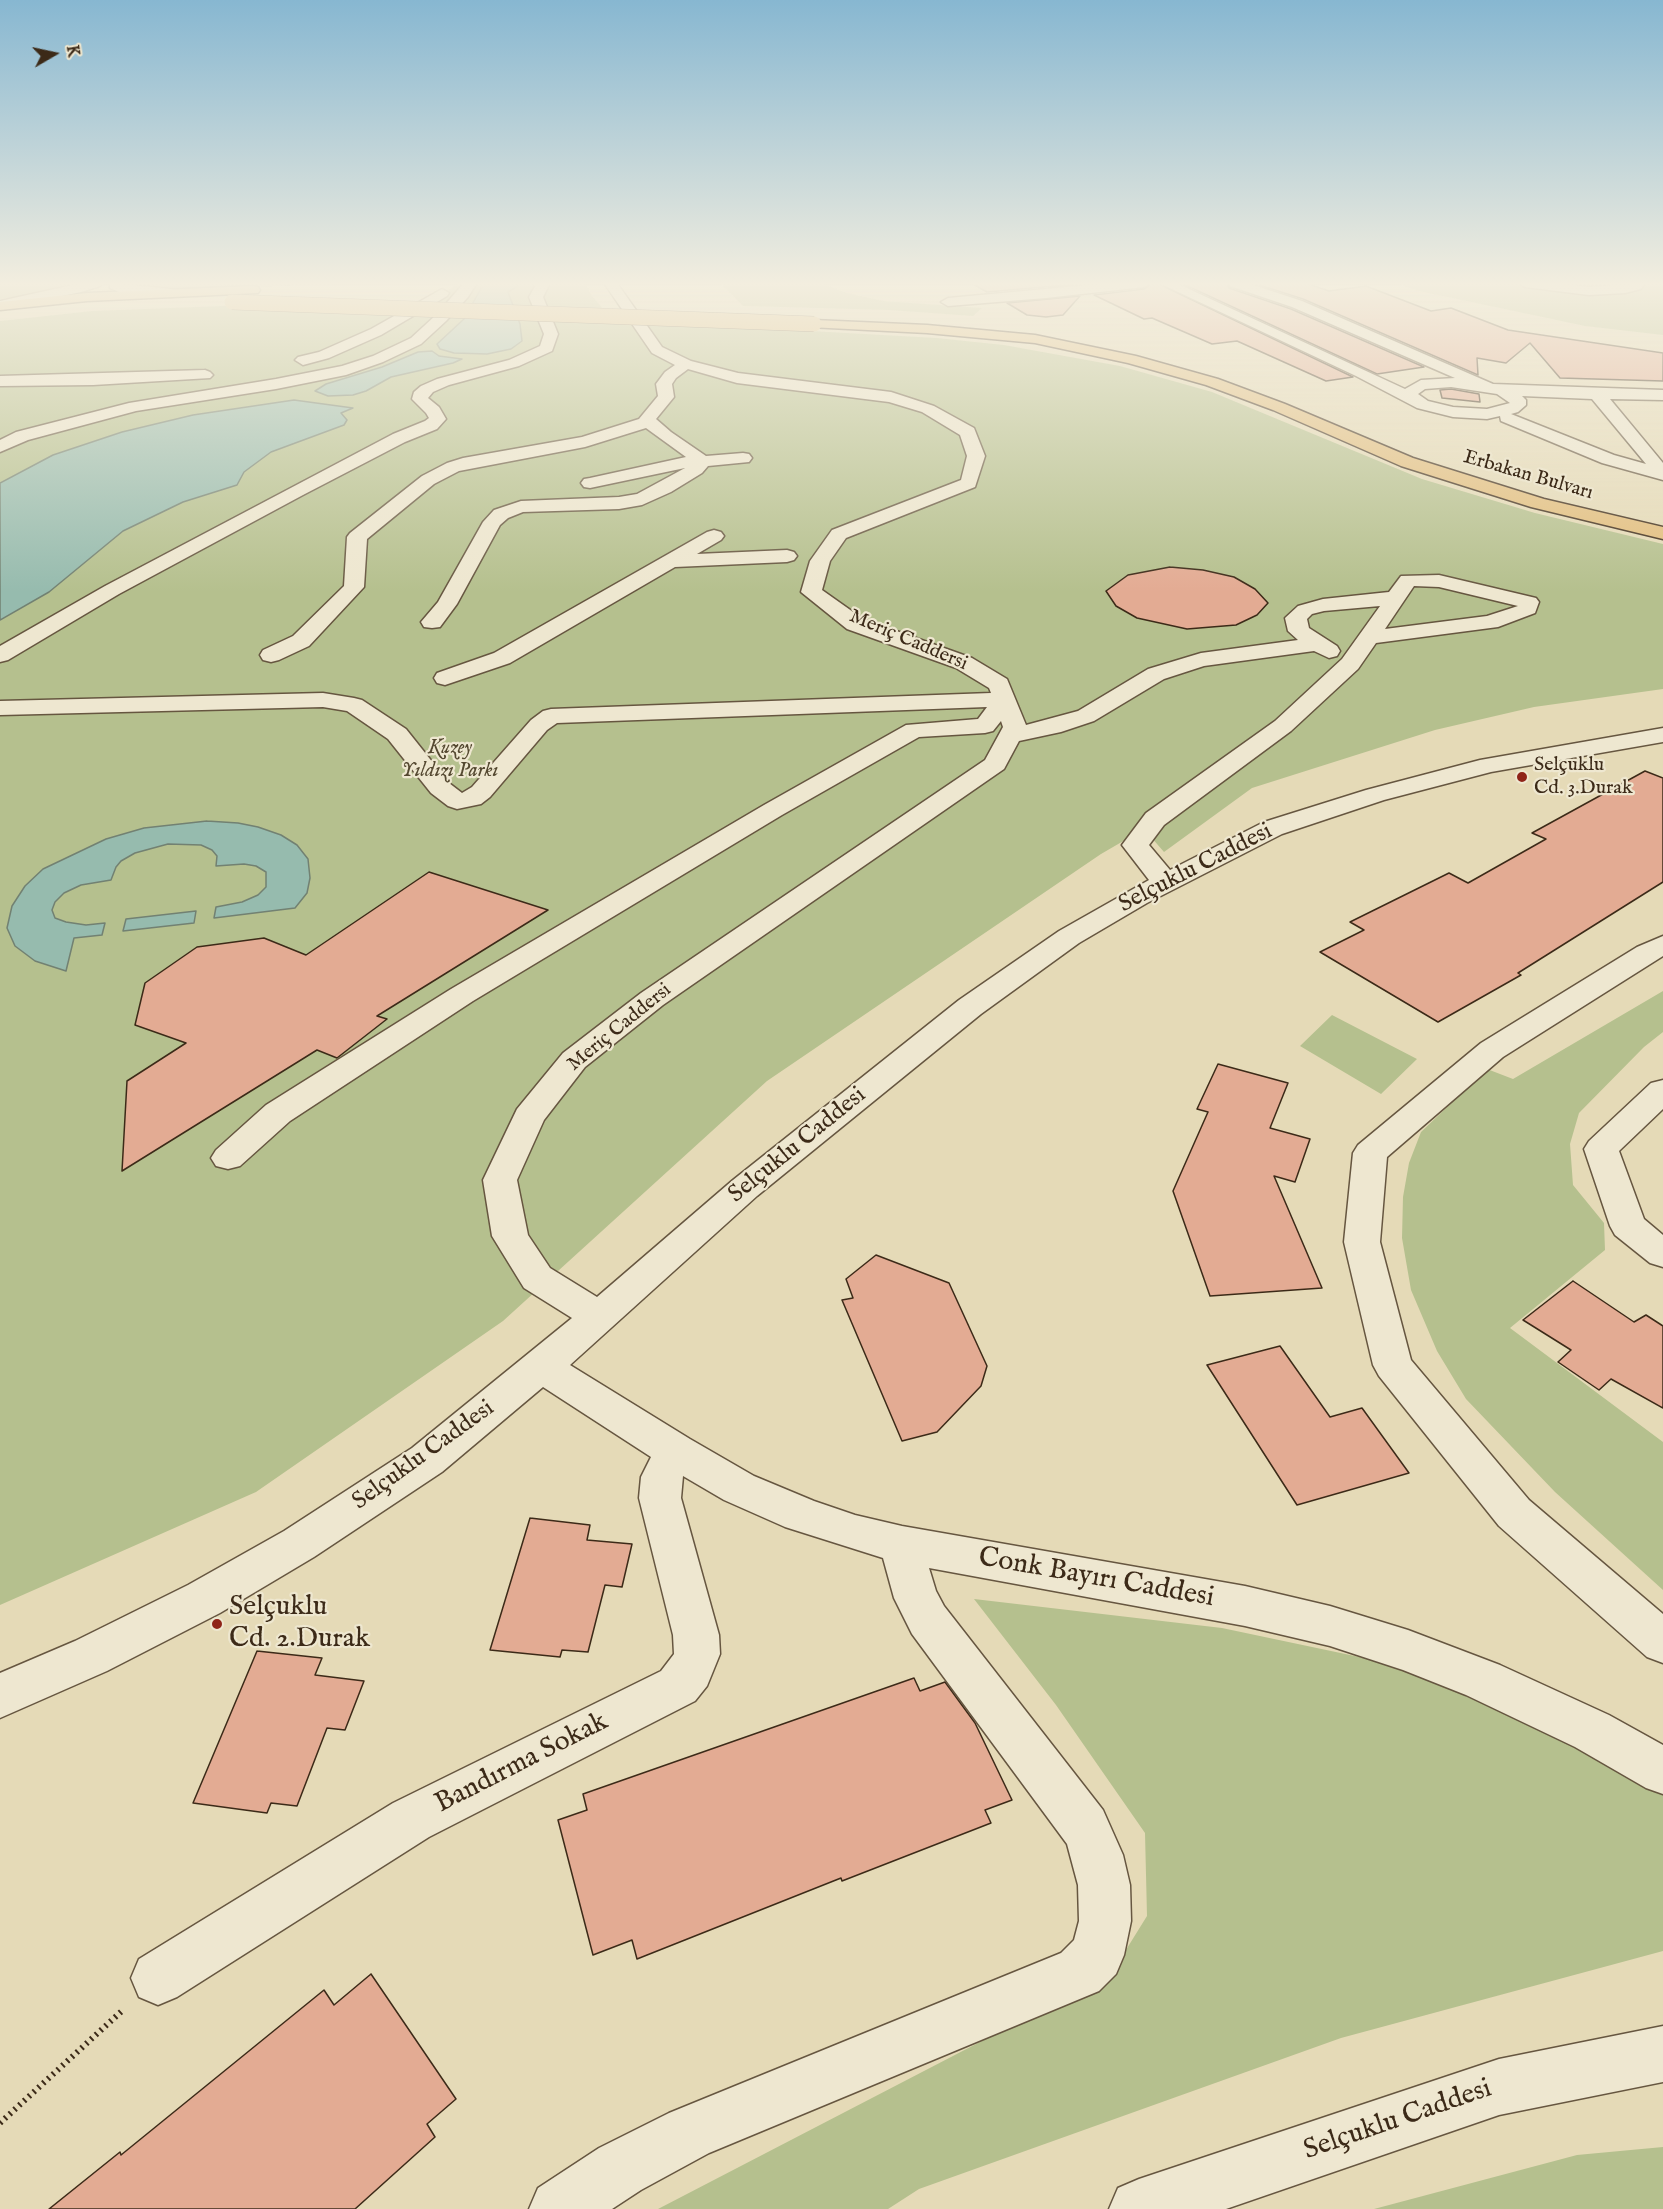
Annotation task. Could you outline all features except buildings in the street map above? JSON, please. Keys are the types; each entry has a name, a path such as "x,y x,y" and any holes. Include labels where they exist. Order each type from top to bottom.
{"highway":[{"name":"Erbakan Bulvarı","path":"1221,386 1407,462 1538,503 1663,533"},
{"name":"Erbakan Bulvarı","path":"1264,386 1345,418"},
{"name":"Erbakan Bulvarı","path":"1430,453 1572,499 1663,518"}],"street":[{"path":"0,447 22,436 135,406 263,386"},
{"path":"0,655 112,590 297,491 399,438 430,425 438,419 433,410 420,399 420,395 434,386"},
{"path":"648,422 647,420 666,397 664,386"},
{"name":"Meriç Caddersi","path":"599,1316 537,1278 510,1236 500,1180 529,1116 574,1060 652,999 995,764 1015,727 999,684 964,663 855,624 811,592 820,561 839,534 969,483 976,456 968,432 928,409 891,397 802,386"},
{"path":"1387,386 1417,401 1453,412 1502,412 1518,405 1518,400 1490,386"},
{"path":"1417,401 1410,394 1419,386"},
{"path":"1480,386 1597,394 1663,395"},
{"path":"1597,394 1663,474"},
{"path":"1636,443 1598,445 1577,440 1514,417 1608,459 1663,474"},
{"path":"648,422 700,460"},
{"path":"271,655 301,641 354,587 357,537 428,480 453,467 469,462 585,442 648,422"},
{"path":"590,483 630,472 700,460 742,458"},
{"path":"432,622 447,604 492,522 501,514 521,507 610,504 642,499 696,469 701,463 700,460"},
{"path":"445,678 502,658 714,536"},
{"path":"669,561 787,556"},
{"path":"1165,882 1136,845 1155,819 1283,726 1350,664 1408,580 1439,581 1529,602 1528,609 1490,622 1370,638"},
{"path":"1350,664 1299,632 1296,618 1305,610 1323,605 1396,598"},
{"path":"1010,736 1053,727 1086,716 1156,674 1201,660 1316,644"},
{"path":"0,708 323,700 354,705 397,734 440,788 457,801 472,799 481,792 539,725 551,716 1004,699"},
{"path":"228,1158 278,1113 433,1014 764,815 914,730 985,726 1004,699"},
{"name":"Selçuklu Caddesi","path":"0,1696 91,1656 204,1599 299,1545 428,1460 541,1366 745,1188 970,1007 1069,937 1165,882 1273,828 1375,795 1489,765 1663,735"},
{"path":"1663,945 1492,1050 1370,1153 1362,1242 1393,1365 1514,1513 1663,1642"},
{"path":"1663,1090 1601,1149 1628,1226 1663,1254"},
{"name":"Conk Bayırı Caddesi","path":"541,1366 675,1451 739,1488 800,1514 855,1533 902,1545 1245,1606 1330,1626 1408,1651 1483,1680 1592,1731 1663,1771"},
{"name":"Bandırma Sokak","path":"158,1978 411,1820 678,1686 691,1671 697,1654 696,1635 660,1498 662,1477 675,1451"},
{"path":"559,2209 620,2169 689,2133 1080,1972 1097,1955 1105,1921 1104,1885 1097,1856 1085,1827 928,1620 916,1598 908,1576 902,1545"},
{"name":"Selçuklu Caddesi","path":"1139,2209 1499,2087 1663,2054"}],"path":[{"path":"0,2123 158,1978"}],"green space":[{"name":"Kuzey Yıldızı Parkı","path":"0,386 1191,386 1212,392 1422,479 1535,513 1663,544 1663,689 1534,707 1435,730 1252,788 1164,852 1144,829 1101,854 767,1081 503,1321 256,1492 0,1605"},
{"path":"1663,991 1663,1032 1644,1047 1579,1113 1570,1144 1573,1185 1604,1223 1605,1250 1510,1328 1663,1442 1663,1590 1555,1492 1466,1399 1437,1351 1411,1290 1402,1238 1403,1197 1409,1163 1421,1132 1487,1069 1513,1079"},
{"path":"1332,1015 1417,1059 1381,1094 1300,1046"},
{"path":"974,1599 1222,1628 1459,1678 1663,1792 1663,1951 1341,2038 919,2189 888,2209 658,2209 1111,1974 1147,1916 1145,1833 1056,1705"},
{"path":"1663,2147 1663,2209 1374,2209 1577,2155"}],"water":[{"path":"323,386 375,386 353,395 328,396 315,391"},
{"path":"294,400 353,408 341,413 347,420 344,425 271,452 244,472 237,485 183,502 123,531 49,592 0,620 0,483 53,455 122,432 193,415"},
{"path":"207,821 258,827 281,835 297,845 308,859 310,878 307,893 295,908 214,918 216,907 242,902 258,895 266,887 266,872 256,866 244,864 216,866 217,856 212,850 201,845 168,844 135,853 121,861 111,880 81,885 64,893 55,902 52,910 55,918 86,925 105,923 102,935 74,938 66,971 35,961 15,946 7,928 12,906 25,886 43,869 106,839 144,828"},
{"path":"196,911 194,923 123,931 126,919"}],"place":[{"name":"Selçuklu Cd. 3.Durak","path":"1522,777"},
{"name":"Selçuklu Cd. 2.Durak","path":"217,1624"}]}
